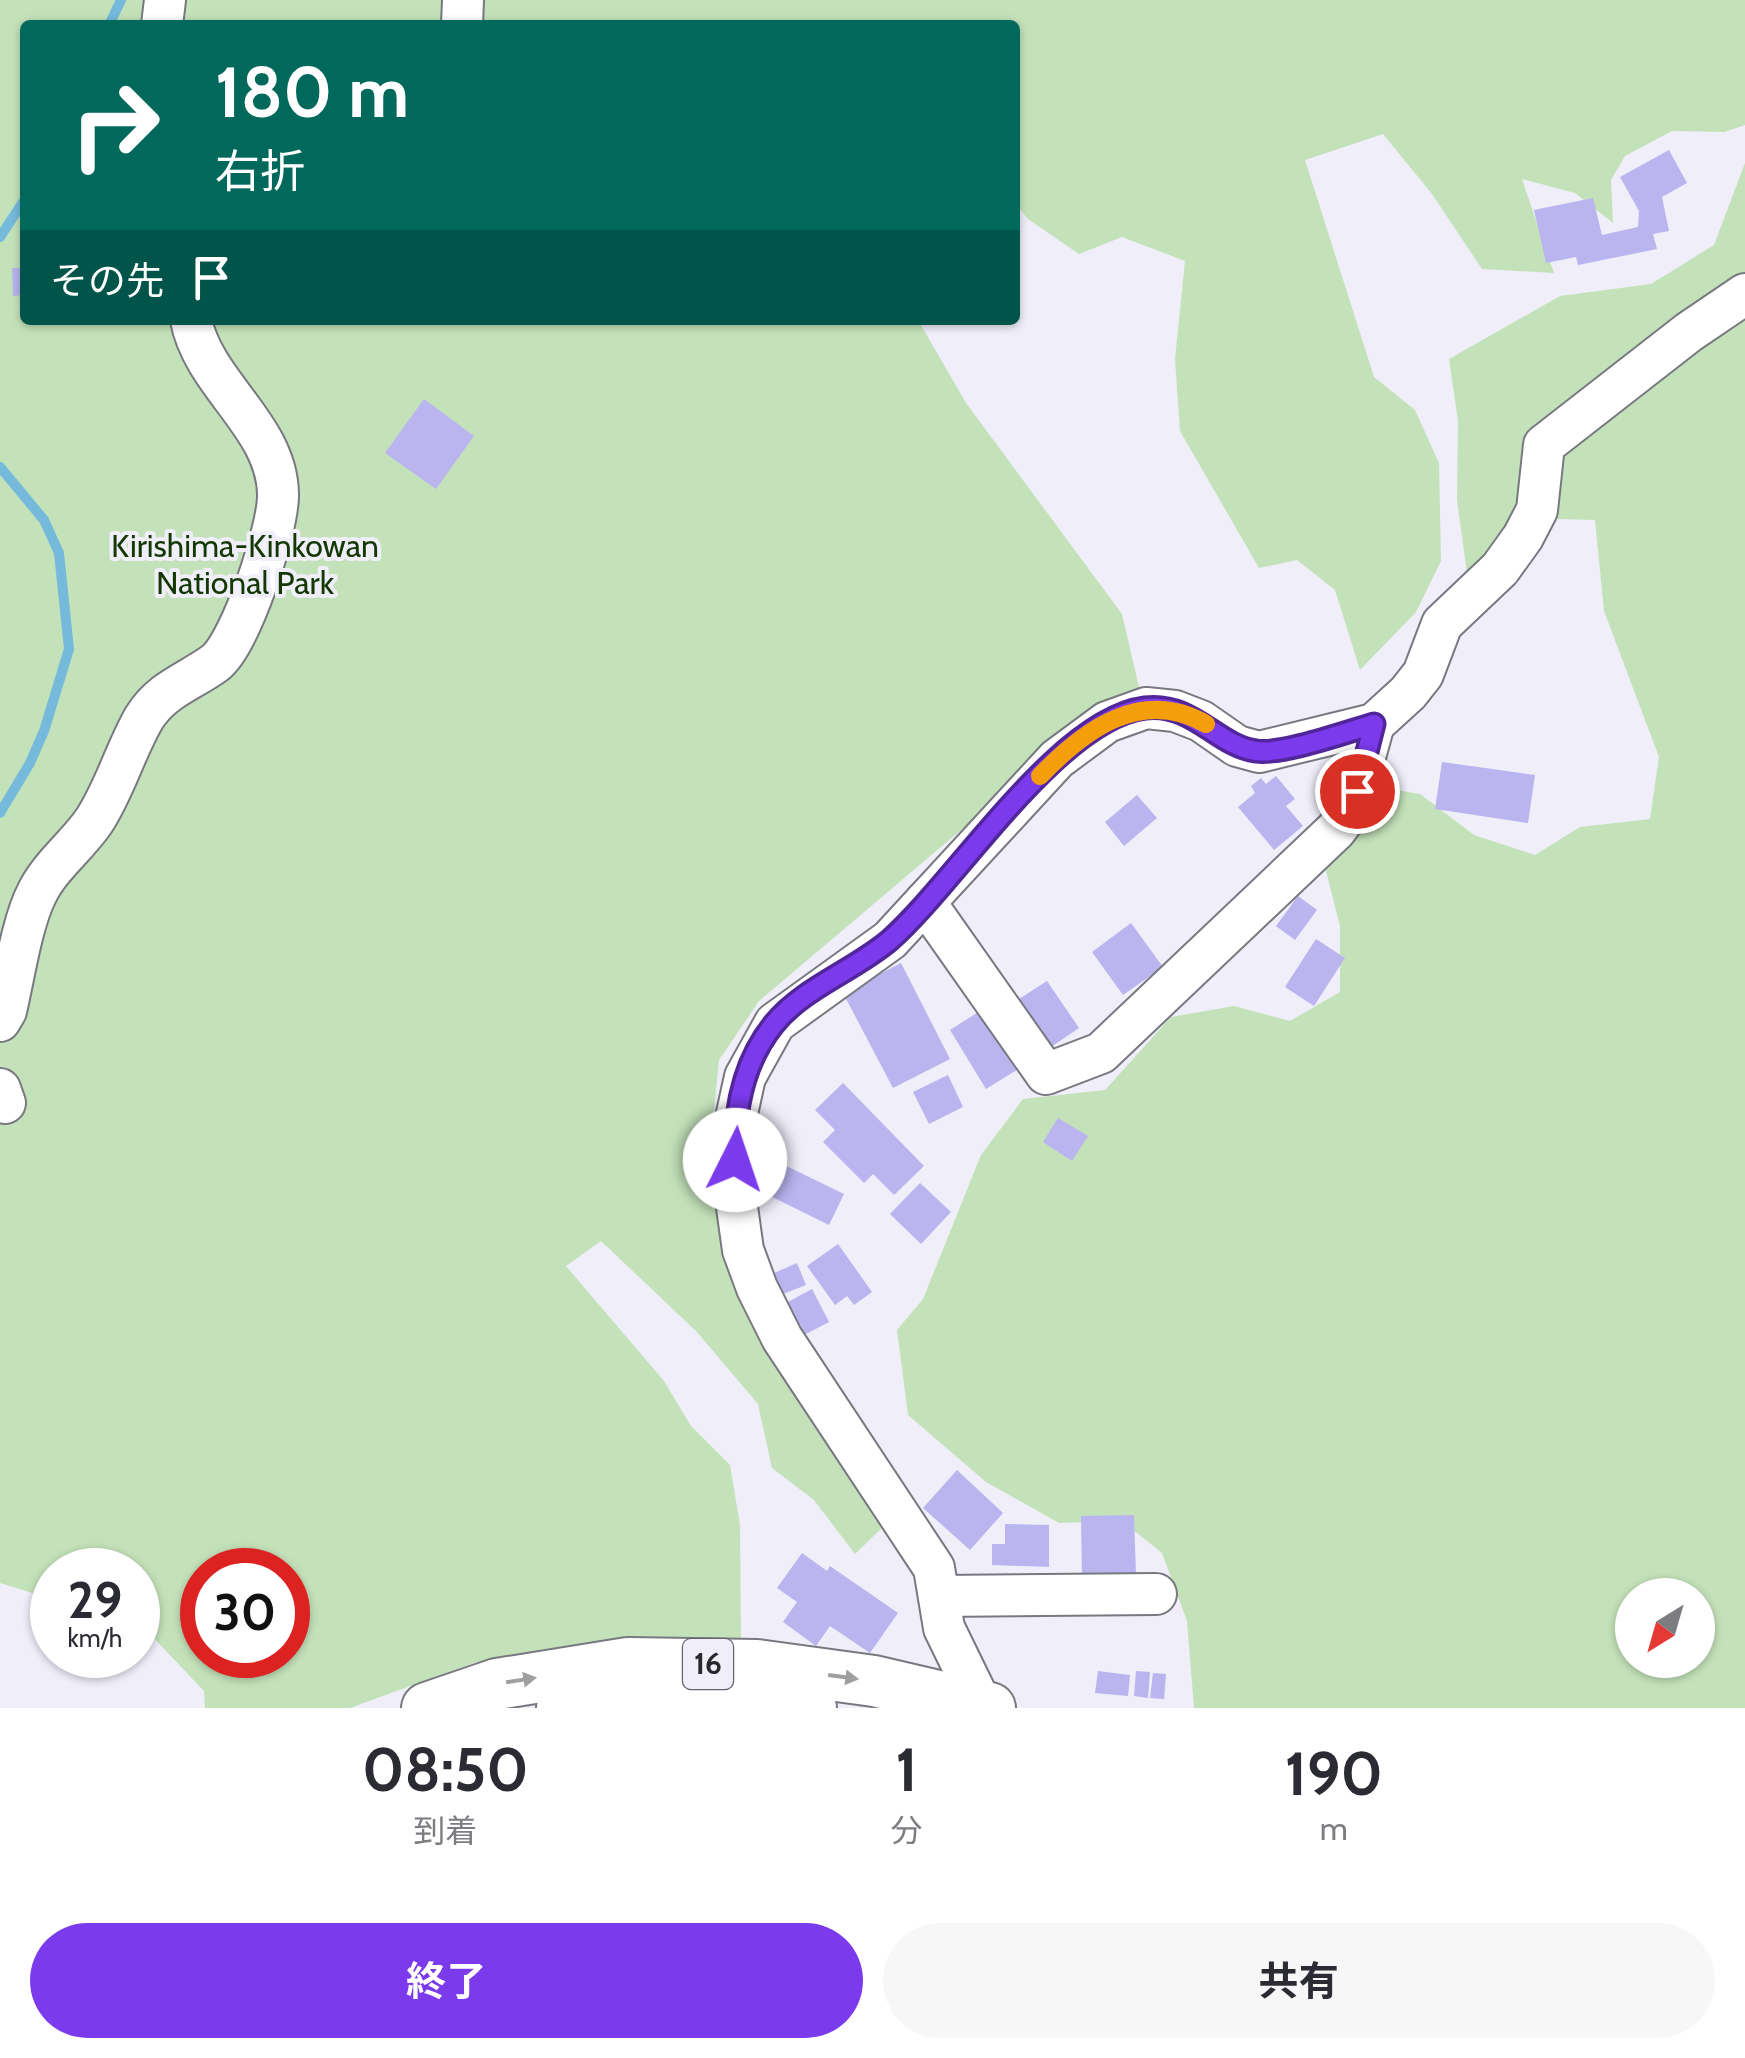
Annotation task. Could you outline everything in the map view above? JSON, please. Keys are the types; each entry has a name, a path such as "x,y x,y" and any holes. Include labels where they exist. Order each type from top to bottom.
{"main road":[{"name":"16","path":"428,1708 497,1684 628,1662 757,1664 874,1681 986,1707"},
{"name":"16","path":"562,1708 666,1696 810,1708"}],"street":[{"path":"986,1707 944,1628 934,1568 774,1321 744,1250 735,1193 734,1127 745,1077 775,1023 890,940 1057,758 1107,722 1146,708 1175,712 1201,721 1237,746 1258,752 1374,724 1423,674 1442,624 1500,569 1524,538 1536,510 1544,445 1689,332 1745,294"},
{"path":"0,1021 6,1011 36,893 94,821 144,718 156,702 171,687 214,664 230,649 247,614 272,525 278,496 273,462 248,419 207,365 192,325"},
{"path":"925,902 1046,1074 1101,1053 1336,830 1350,811 1374,724"},
{"path":"939,1596 1156,1594"}],"green space":[{"name":"Kirishima-Kinkowan National Park","path":"0,0 1745,0 1745,125 1724,132 1672,131 1625,156 1611,180 1613,223 1575,193 1522,179 1554,273 1482,269 1432,194 1383,134 1305,160 1374,377 1415,410 1439,463 1441,561 1416,612 1360,670 1335,590 1297,560 1259,568 1180,431 1175,359 1185,261 1122,237 1079,254 1020,209 1020,20 20,20 20,325 921,325 966,403 1122,614 1141,696 1065,742 759,1001 719,1060 709,1160 721,1234 887,1523 855,1554 814,1500 772,1468 758,1404 697,1332 601,1241 566,1266 664,1381 691,1426 730,1465 740,1525 741,1641 694,1637 476,1662 350,1708 205,1708 204,1691 192,1678 310,1678 310,1548 180,1548 180,1666 160,1645 160,1548 30,1548 30,1592 0,1583"},
{"path":"1745,163 1745,1708 1194,1708 1187,1621 1162,1553 1122,1521 1059,1523 986,1482 908,1415 897,1330 923,1299 981,1155 1023,1099 1105,1090 1171,1017 1234,1006 1290,1021 1340,992 1340,926 1323,859 1375,795 1396,790 1420,794 1474,835 1535,855 1580,827 1650,819 1659,757 1604,611 1595,520 1555,519 1473,617 1457,500 1458,421 1449,359 1560,296 1651,284 1714,245"}],"building":[{"path":"1669,150 1687,183 1662,197 1669,231 1653,234 1657,249 1578,265 1576,257 1546,263 1534,210 1593,198 1602,235 1638,227 1639,211 1620,177"},
{"path":"12,268 20,268 20,295 13,296"},
{"path":"424,399 474,436 436,489 385,453"},
{"path":"1442,762 1535,775 1528,823 1435,809"},
{"path":"1276,776 1295,799 1286,806 1303,826 1274,850 1238,807 1255,793 1251,786 1261,778 1266,784"},
{"path":"1137,795 1157,818 1124,846 1105,822"},
{"path":"1298,896 1317,910 1295,940 1276,926"},
{"path":"1131,923 1163,967 1123,995 1092,952"},
{"path":"1316,939 1345,958 1314,1006 1285,987"},
{"path":"901,963 950,1059 893,1088 843,993"},
{"path":"1047,981 1079,1028 1051,1047 1019,999"},
{"path":"988,1006 1025,1065 986,1089 950,1030"},
{"path":"948,1075 963,1107 929,1124 913,1092"},
{"path":"843,1083 924,1166 894,1195 873,1174 864,1183 823,1142 835,1130 815,1110"},
{"path":"1058,1118 1088,1136 1072,1161 1043,1142"},
{"path":"772,1159 844,1194 829,1225 758,1190"},
{"path":"920,1183 951,1212 921,1244 890,1214"},
{"path":"838,1244 872,1292 854,1305 847,1296 835,1305 807,1266"},
{"path":"797,1263 806,1285 781,1295 772,1274"},
{"path":"812,1289 829,1322 804,1335 786,1303"},
{"path":"957,1470 1003,1513 970,1550 923,1508"},
{"path":"1134,1515 1136,1576 1082,1577 1081,1516"},
{"path":"1005,1524 1049,1525 1049,1567 992,1565 992,1544 1005,1544"},
{"path":"802,1553 827,1571 830,1566 898,1613 870,1653 830,1626 816,1646 783,1622 797,1602 777,1588"},
{"path":"1098,1671 1130,1675 1128,1696 1095,1693"},
{"path":"1136,1671 1150,1672 1148,1698 1134,1696"},
{"path":"1153,1673 1166,1674 1164,1699 1150,1698"}],"waterway":[{"path":"111,20 121,0"},
{"path":"0,237 20,207"},
{"path":"0,467 44,520 59,553 69,649 44,731 0,813"}],"slow traffic":[{"path":"1040,776 1057,758 1107,722 1146,708 1175,712 1206,724"}],"route":[{"path":"735,1160 734,1127 745,1077 775,1023 890,940 1057,758 1107,722 1146,708 1175,712 1201,721 1237,746 1258,752 1374,724 1357,791"}]}
